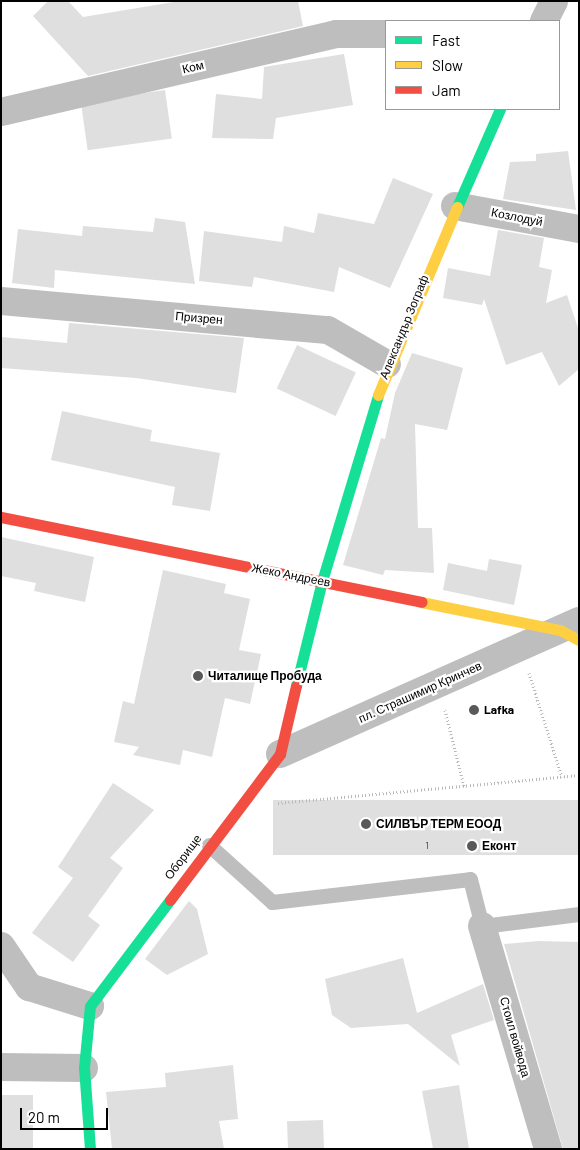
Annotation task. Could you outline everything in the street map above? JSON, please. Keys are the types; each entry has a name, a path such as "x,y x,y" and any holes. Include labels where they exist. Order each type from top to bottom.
{"street":[{"path":"544,20 554,1"},
{"name":"Ком","path":"1,112 336,34 385,34"},
{"name":"Александър Зограф","path":"322,581 387,364 455,206 500,110"},
{"name":"Козлодуй","path":"455,206 579,229"},
{"name":"Призрен","path":"1,301 328,330 387,364"},
{"name":"Жеко Андреев","path":"1,517 572,630"},
{"name":"Оборище","path":"90,1006 209,845 280,754 322,581"},
{"name":"пл. Страшимир Кринчев","path":"280,754 438,686 521,646 572,630"},
{"name":"Стоил войвода","path":"482,926 548,1149"},
{"path":"1,946 29,987 90,1006 84,1068 90,1149"},
{"path":"1,1067 84,1068"}],"lane":[{"path":"209,845 272,902 470,879 482,926 579,914"}],"path":[{"path":"521,646 562,777"},
{"path":"438,686 464,786"},
{"path":"238,807 579,775"}],"building":[{"path":"48,1 68,1 83,17 180,1 298,1 303,26 88,76 33,16"},
{"path":"344,54 353,105 276,118 273,139 212,138 216,94 262,99 264,67"},
{"path":"165,90 172,139 88,150 81,102"},
{"path":"568,151 576,210 503,199 510,162 536,161 536,154"},
{"path":"393,178 433,194 390,288 339,267 334,292 254,277 252,287 199,281 204,231 282,242 284,226 314,233 318,213 374,224"},
{"path":"155,218 185,222 195,284 55,270 54,288 12,283 18,229 82,236 83,226 153,232"},
{"path":"498,230 544,238 539,267 552,270 546,303 567,295 579,331 579,369 559,386 542,352 506,365 484,299 482,305 443,298 448,268 490,276"},
{"path":"69,323 244,338 236,393 136,378 1,368 1,337 67,343"},
{"path":"297,345 356,372 336,416 277,389"},
{"path":"412,353 463,368 447,430 415,424 418,528 432,528 434,573 385,570 383,575 343,565 381,438 385,439 395,393"},
{"path":"62,411 152,430 150,441 220,453 210,511 172,505 175,487 51,460"},
{"path":"1,537 94,557 85,602 34,591 36,583 1,576"},
{"path":"489,559 522,565 514,605 443,590 448,563 487,571"},
{"name":"Читалище Пробуда","path":"163,570 226,584 224,593 250,599 239,650 261,654 250,704 225,698 212,757 183,750 180,765 133,755 139,747 114,742 123,701 134,704"},
{"path":"113,783 154,810 110,858 123,868 88,916 100,925 73,962 32,933 73,878 58,867"},
{"path":"273,800 579,800 579,855 273,855"},
{"path":"189,901 197,909 208,954 167,975 145,959"},
{"path":"539,941 579,942 579,1149 563,1149 504,944"},
{"path":"403,958 417,1013 483,984 494,1020 451,1035 460,1066 408,1024 351,1028 332,1015 325,979"},
{"path":"233,1065 238,1119 219,1121 224,1149 112,1149 106,1092 166,1087 165,1073"},
{"path":"459,1085 469,1149 433,1149 422,1091"},
{"path":"1,1095 33,1095 33,1149 1,1149"},
{"path":"323,1120 324,1149 288,1149 287,1121"}],"traffic: fast":[{"path":"457,207 500,110"},
{"path":"296,686 322,581 378,395"},
{"path":"90,1149 84,1068 90,1006 170,900"}],"traffic: slow":[{"path":"378,395 457,207"},
{"path":"421,602 560,630 579,640"}],"traffic: jam":[{"path":"1,517 421,602"},
{"path":"170,900 280,754 296,686"}],"place":[{"name":"Читалище Пробуда","path":"198,676"},
{"name":"Lafka","path":"474,710"},
{"name":"СИЛВЪР ТЕРМ ЕООД","path":"366,824"},
{"name":"Еконт","path":"472,846"}]}
